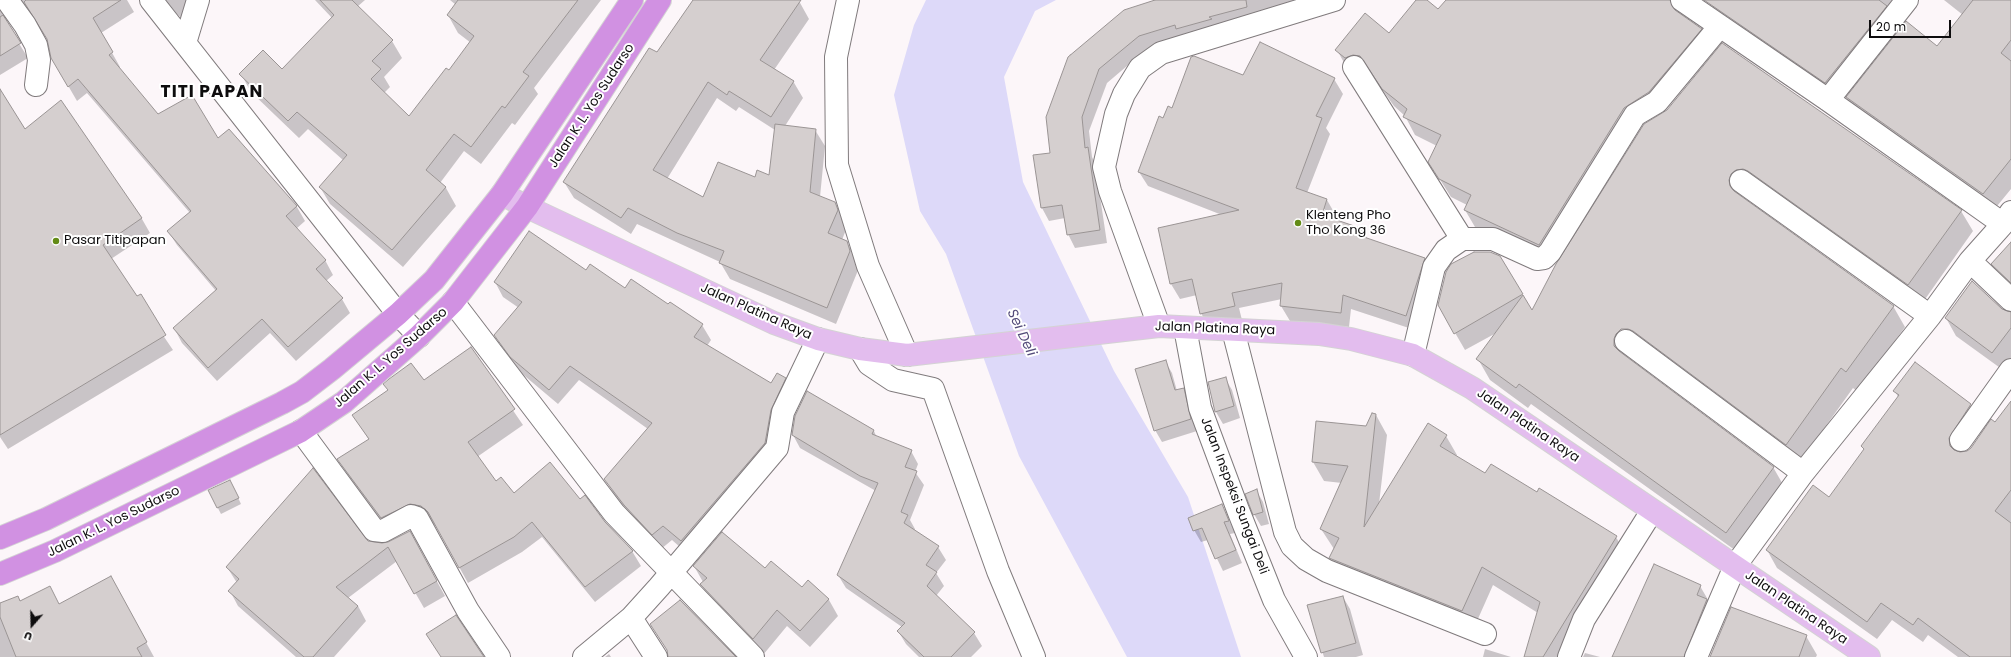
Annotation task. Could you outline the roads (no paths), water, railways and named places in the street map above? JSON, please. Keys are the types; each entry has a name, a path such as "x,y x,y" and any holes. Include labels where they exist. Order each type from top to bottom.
{"highway":[{"name":"Jalan K. L. Yos Sudarso","path":"4,536 46,519 302,392 398,314 434,280 502,194 632,0"},
{"name":"Jalan K. L. Yos Sudarso","path":"0,574 55,551 301,431 344,402 419,336 453,302 527,207 660,0"},
{"path":"4,536 23,564"}],"main road":[{"name":"Jalan Platina Raya","path":"502,194 774,323 818,339 860,349 916,354 1110,330 1159,326 1233,330 1292,331 1351,339 1413,354 1472,388 1869,657"}],"street":[{"path":"9,0 36,45 39,60 36,85"},
{"path":"151,0 398,314 419,336"},
{"path":"185,43 198,0"},
{"path":"848,0 836,57 837,164 868,266 916,354"},
{"path":"1159,326 1110,191 1104,167 1116,114 1124,94 1140,68 1161,53 1334,0"},
{"path":"1682,0 1828,100 2007,218 1970,261 1930,316 1803,473 1734,566 1696,657"},
{"path":"1828,100 1907,0"},
{"path":"1413,354 1434,268 1446,250 1462,239 1493,239 1537,259 1544,258 1550,252 1635,115 1657,102 1720,26"},
{"path":"1354,67 1462,239"},
{"path":"1741,181 1930,316"},
{"path":"1970,261 2011,300"},
{"path":"453,302 614,513 753,657"},
{"name":"Jalan Inspeksi Sungai Deli","path":"1185,328 1200,408 1238,510 1274,600 1306,657"},
{"path":"1233,330 1284,532 1292,546 1306,559 1327,571 1485,634"},
{"path":"584,657 631,618 672,574 777,448 783,412 818,339"},
{"path":"1626,341 1803,473"},
{"path":"860,349 869,364 893,380 933,388 998,571 1034,657"},
{"path":"1961,440 2011,370"},
{"path":"301,431 374,530 383,531 411,516 417,518 468,611 500,657"},
{"path":"1569,657 1584,619 1652,511"},
{"path":"631,618 656,657"}],"water":[{"name":"Sei Deli","path":"926,0 1056,0 1035,11 1004,77 1023,182 1114,371 1188,497 1241,657 1127,657 1019,456 946,254 920,211 894,95 914,25"}],"place":[{"name":"Klenteng Pho Tho Kong 36","path":"1298,223"},
{"name":"Pasar Titipapan","path":"56,241"}],"district":[{"name":"TITI PAPAN","path":"212,93"}]}
